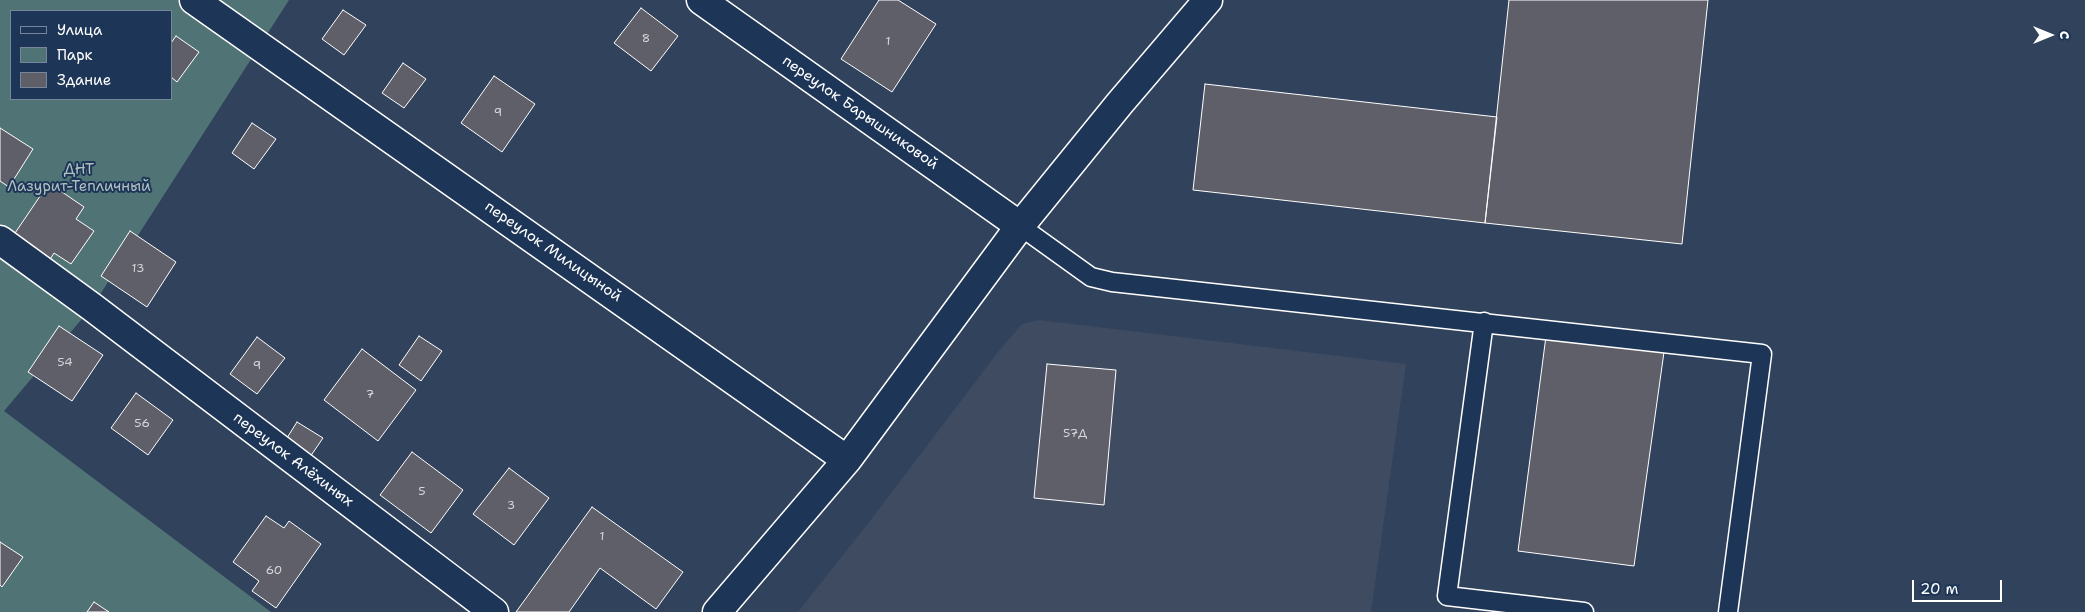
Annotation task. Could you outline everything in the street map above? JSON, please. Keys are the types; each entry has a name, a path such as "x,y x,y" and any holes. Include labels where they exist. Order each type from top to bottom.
{"street":[{"name":"переулок Милицыной","path":"194,0 847,460"},
{"name":"переулок Барышниковой","path":"701,0 1020,226"},
{"path":"717,612 847,460 1020,226 1120,103 1208,0"},
{"name":"переулок Алёхиных","path":"0,240 92,307 494,612"}],"lane":[{"path":"1020,226 1091,278 1112,282 1762,354 1728,612"},
{"path":"1484,322 1447,596 1584,612"}],"shaded area":[{"path":"1039,320 1406,364 1371,612 798,612 873,517 998,352 1022,324"}],"green space":[{"name":"ДНТ Лазурит-Тепличный","path":"0,0 289,0 92,307 4,411 271,612 0,612"}],"building":[{"path":"879,0 898,0 936,24 892,92 841,59"},
{"path":"1509,0 1708,0 1682,244 1485,223"},
{"path":"641,8 678,36 651,71 614,43"},
{"path":"343,10 366,25 344,55 322,39"},
{"path":"176,36 199,52 177,82 172,78 172,42"},
{"path":"403,63 426,79 404,108 382,93"},
{"path":"494,76 535,104 502,152 461,123"},
{"path":"1205,84 1497,117 1485,223 1193,190"},
{"path":"252,123 276,139 254,169 232,153"},
{"path":"0,128 33,149 9,187 0,181"},
{"path":"49,183 84,207 76,219 94,231 71,264 54,253 49,261 13,236"},
{"path":"130,231 176,262 147,307 101,276"},
{"path":"59,326 103,355 72,401 28,372"},
{"path":"419,336 442,351 421,381 399,365"},
{"path":"1546,336 1664,352 1634,566 1518,551"},
{"path":"257,337 285,358 257,394 230,374"},
{"path":"362,349 416,390 378,441 324,400"},
{"path":"1047,364 1116,370 1104,505 1034,498"},
{"path":"136,393 173,420 148,455 111,428"},
{"path":"297,422 323,438 310,457 285,441"},
{"path":"412,452 463,490 431,533 380,495"},
{"path":"509,468 549,498 514,545 473,514"},
{"path":"592,507 683,572 656,609 600,568 569,612 516,612"},
{"path":"266,516 284,528 289,521 321,544 276,608 252,591 259,581 233,562"},
{"path":"0,542 23,557 2,587 0,585"},
{"path":"94,602 109,612 87,612"}]}
